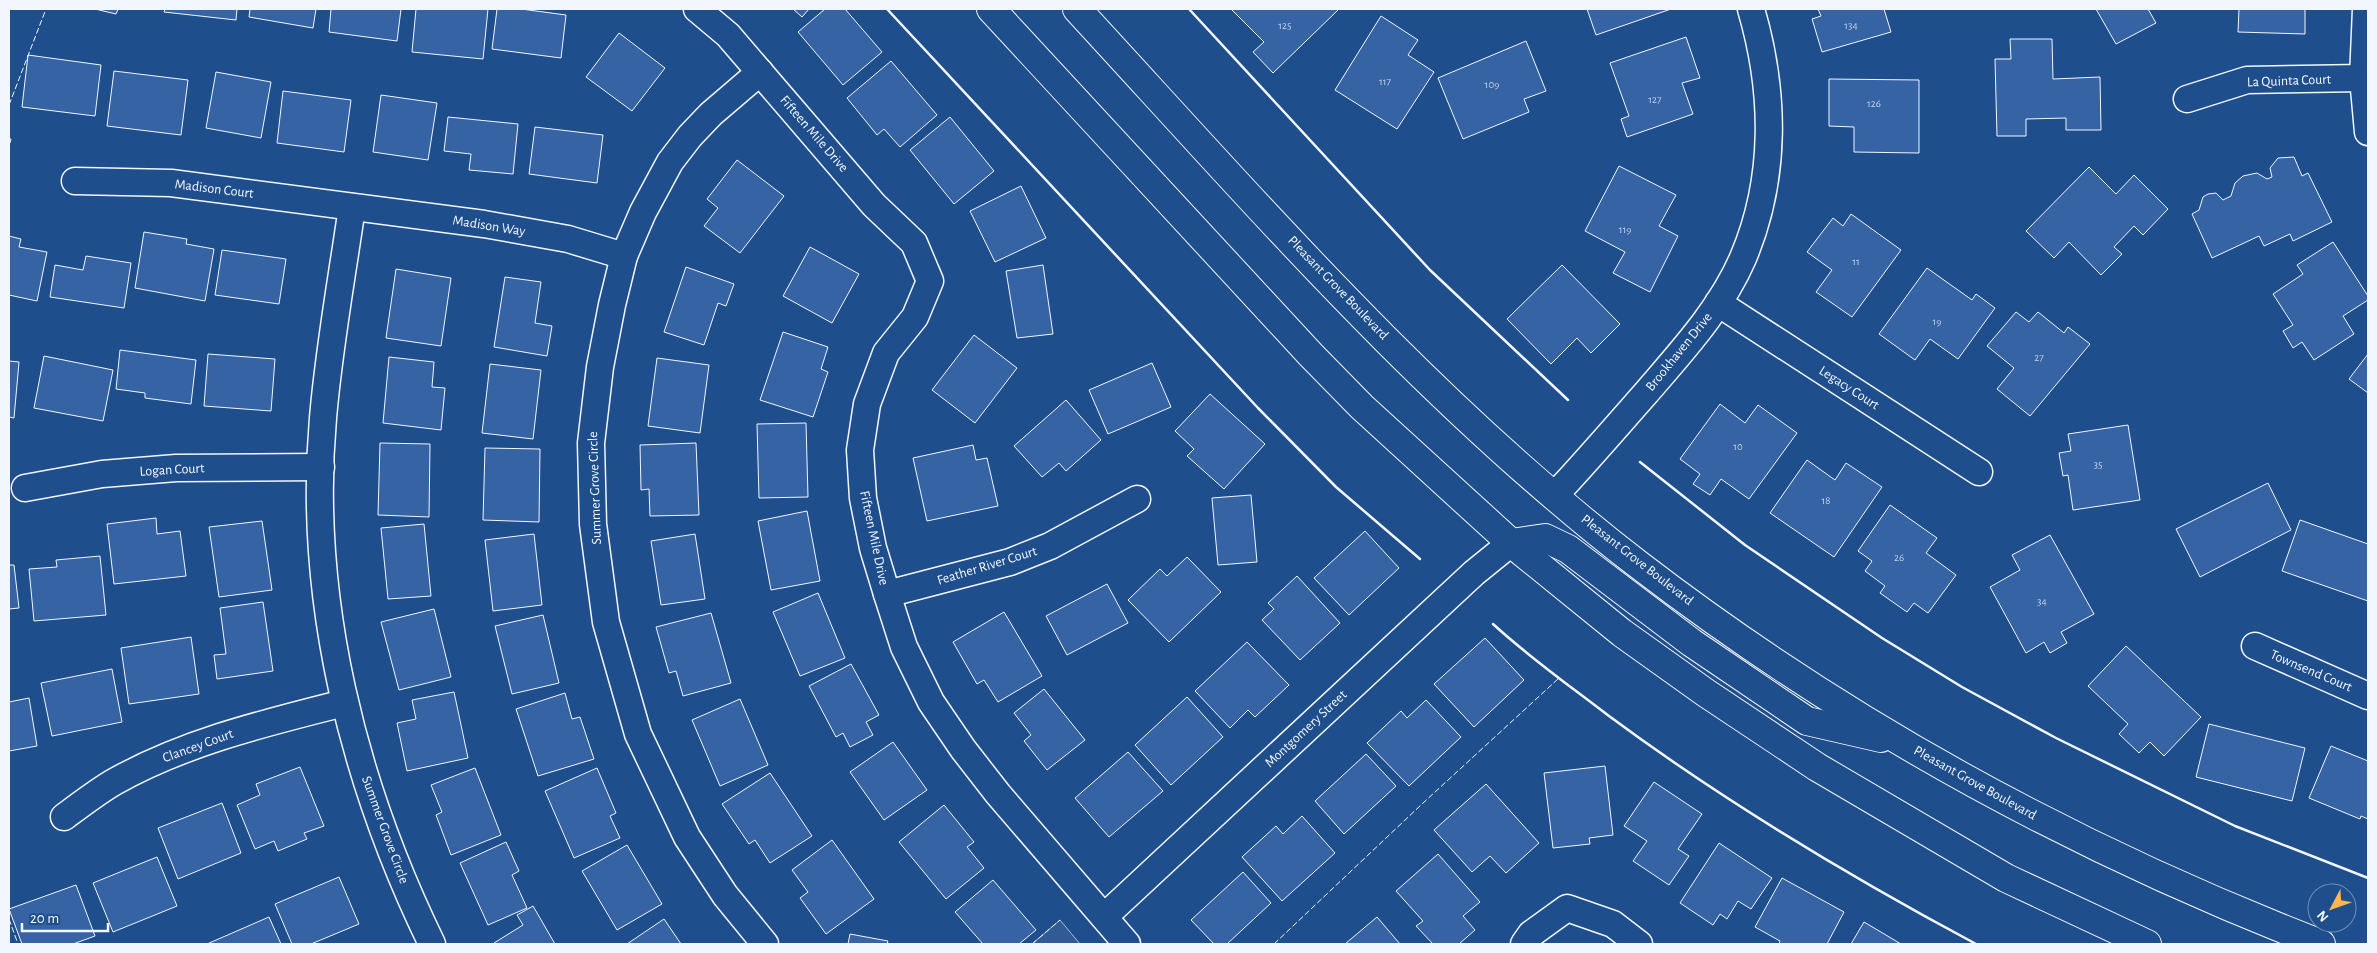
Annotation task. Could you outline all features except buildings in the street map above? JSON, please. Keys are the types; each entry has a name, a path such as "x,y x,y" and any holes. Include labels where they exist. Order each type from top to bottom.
{"main road":[{"path":"991,9 1310,355 1362,407 1511,543 1622,633 1706,693 1817,767 2006,878 2147,944"},
{"name":"Pleasant Grove Boulevard","path":"1077,9 1357,310 1461,412 1637,564 1748,645 1900,742 2037,817 2232,910 2321,944"},
{"path":"1511,543 1545,538 1568,549 1692,643 1806,721 1900,742"}],"street":[{"name":"Fifteen Mile Drive","path":"697,9 728,35 874,205 914,243 930,282 915,317 886,353 867,404 860,450 863,498 887,594 904,646 931,702 998,794 1127,944"},
{"name":"Brookhaven Drive","path":"1555,495 1689,343 1718,303 1743,258 1758,213 1767,172 1770,132 1768,87 1751,9"},
{"path":"2366,9 2363,78 2368,132"},
{"name":"Summer Grove Circle","path":"760,72 711,114 690,136 670,162 655,187 624,256 600,367 591,443 593,524 606,622 638,734 686,837 725,895 765,944"},
{"name":"La Quinta Court","path":"2188,98 2247,80 2363,78"},
{"name":"Madison Court","path":"75,181 171,183 352,207"},
{"name":"Summer Grove Circle","path":"352,207 328,372 321,467 326,589 344,703 379,822 431,944"},
{"name":"Madison Way","path":"352,207 484,224 568,240 624,256"},
{"name":"Legacy Court","path":"1718,303 1979,472"},
{"name":"Logan Court","path":"25,488 102,474 176,468 321,467"},
{"name":"Feather River Court","path":"887,594 1010,562 1050,546 1137,500"},
{"name":"Montgomery Street","path":"1104,917 1474,573 1511,543"},
{"name":"Townsend Court","path":"2255,646 2368,696"},
{"name":"Clancey Court","path":"64,817 113,782 163,758 220,736 344,703"},
{"path":"1524,944 1531,934 1567,908 1614,924 1639,944"}],"shaded area":[{"path":"1060,920 1080,944 1032,944"}],"fence":[{"path":"9,105 46,9"},
{"path":"9,139 11,139 9,148"},
{"path":"1274,944 1559,678"},
{"path":"9,919 18,944"},
{"path":"1032,944 1060,920"}],"wall":[{"path":"887,9 1258,408 1336,487 1420,559"},
{"path":"1189,9 1430,270 1568,400"},
{"path":"1640,462 1745,545 1882,638 1962,687 2056,738 2235,826 2368,878"},
{"path":"1493,624 1609,716 1697,778 1835,865 1976,944"}]}
